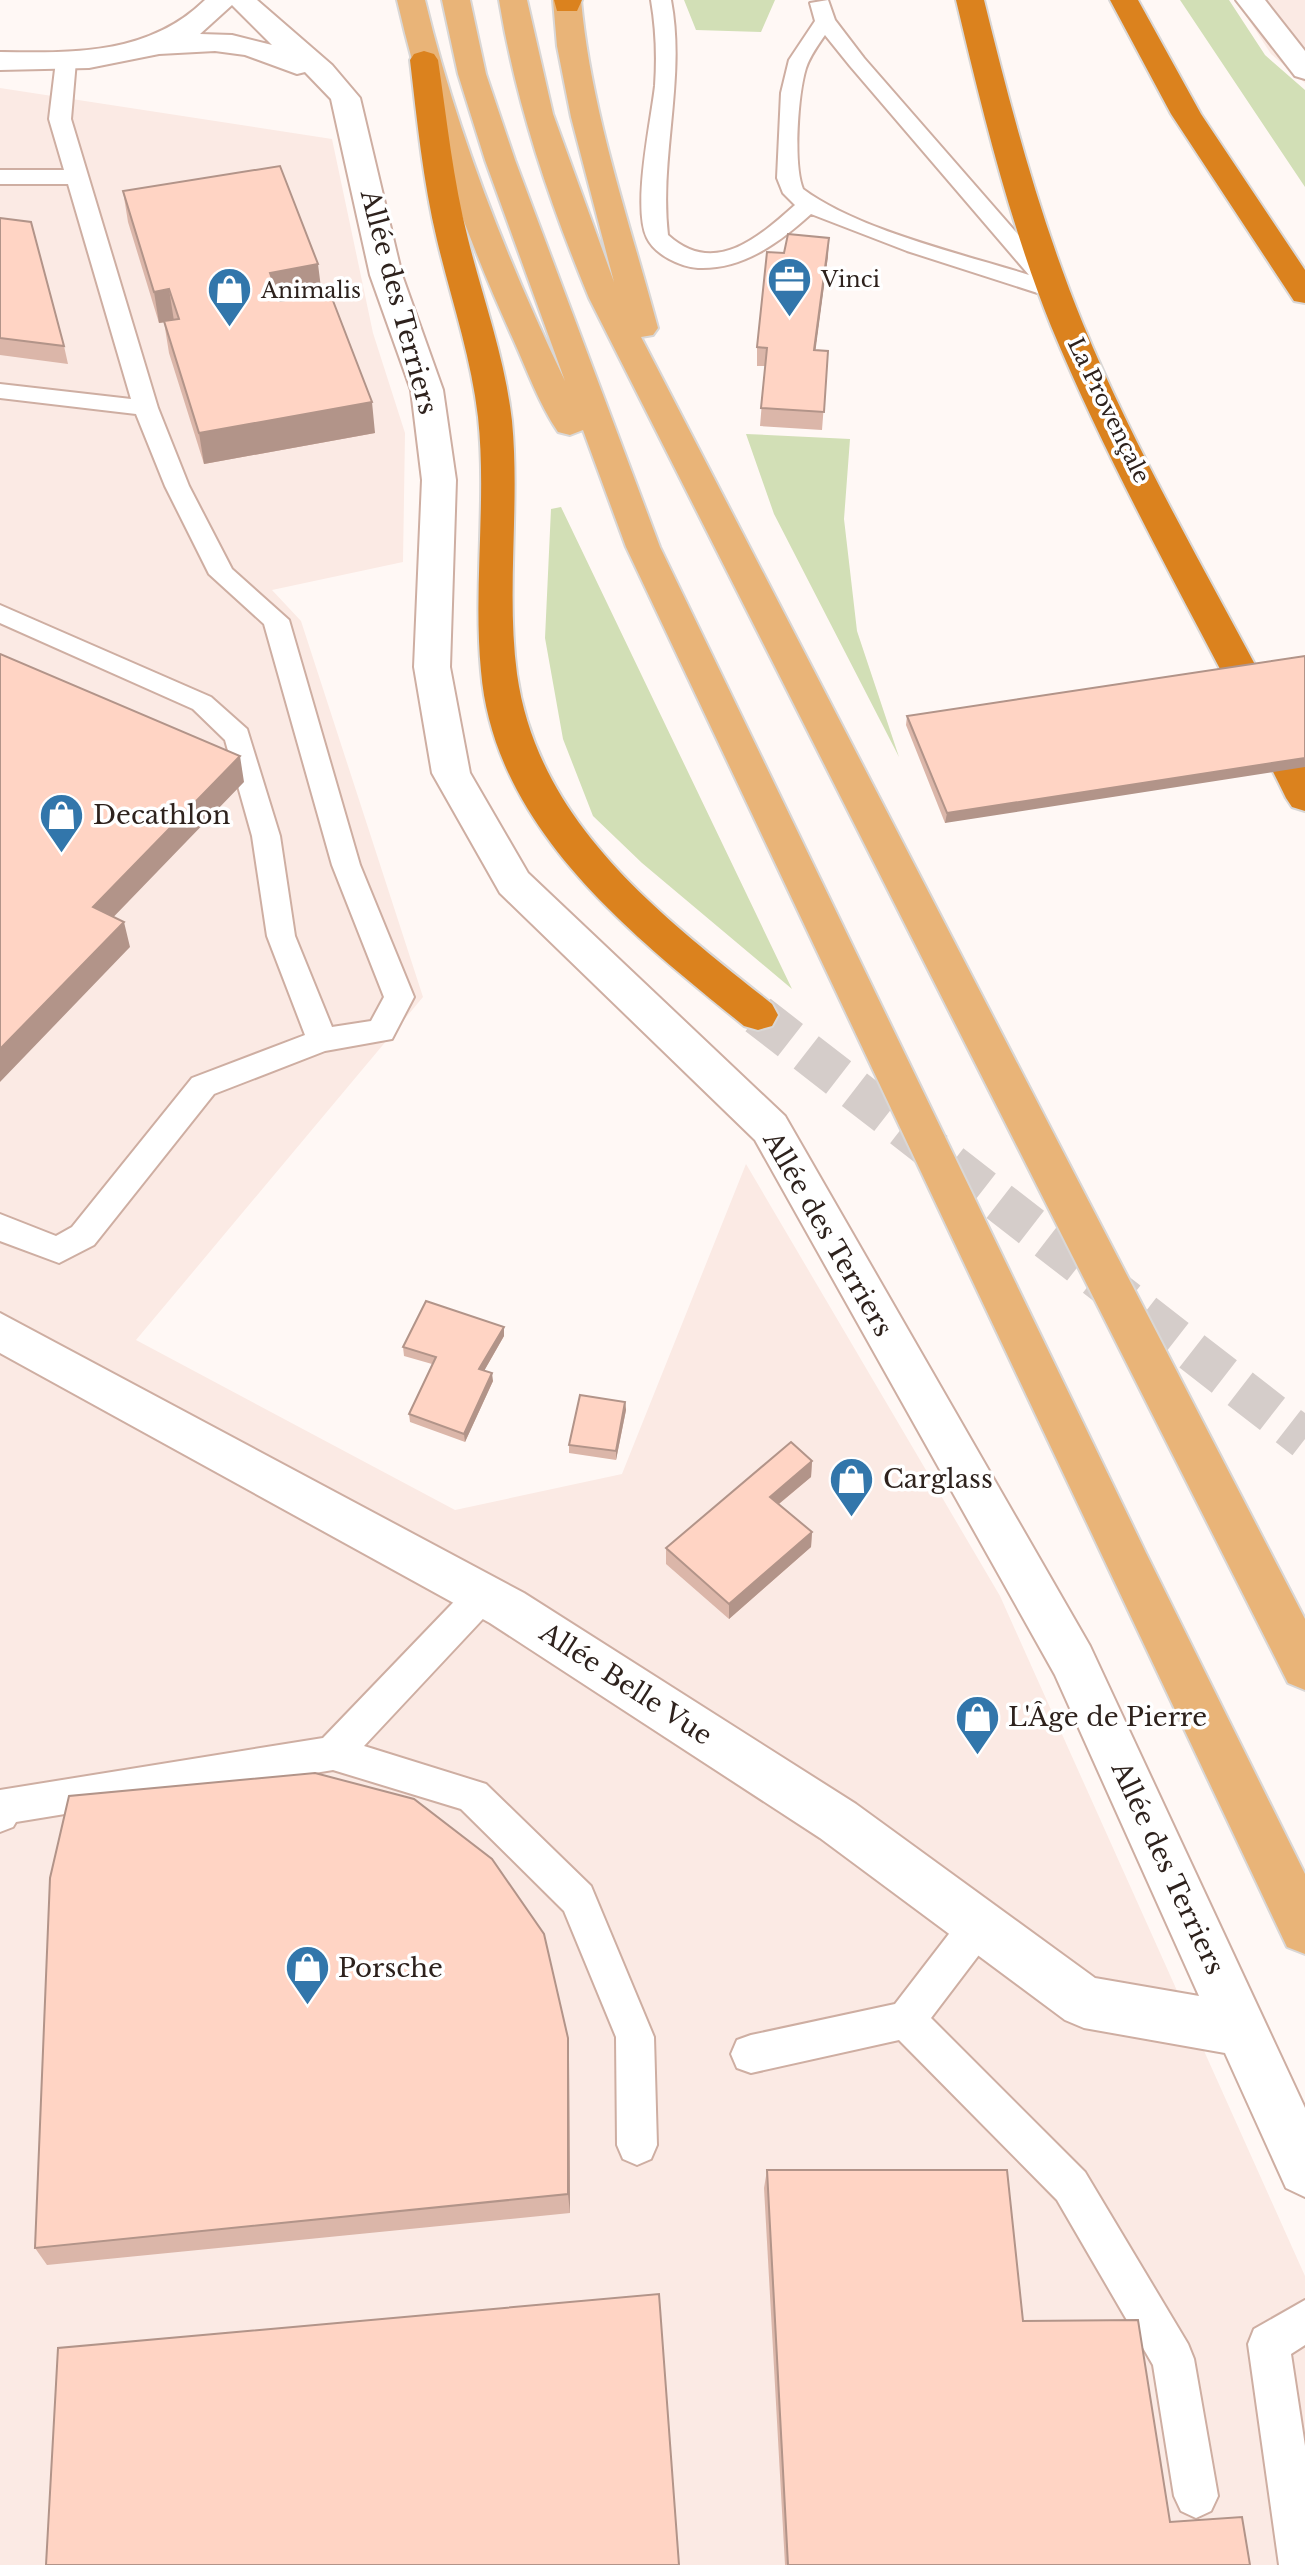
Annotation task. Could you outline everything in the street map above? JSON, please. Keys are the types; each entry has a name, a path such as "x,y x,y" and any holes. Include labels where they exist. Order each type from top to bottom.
{"highway":[{"name":"La Provençale","path":"970,0 1005,146 1055,291 1087,370 1305,798"},
{"path":"1124,0 1186,114 1305,294"},
{"path":"424,60 439,177 483,350 495,421 499,674 512,740 544,807 581,854 658,934 758,1015"}],"main road":[{"path":"411,0 424,60 467,190 533,349 583,452 643,547"},
{"path":"456,0 472,74 500,160 643,547 1122,1554 1305,1929"},
{"path":"513,0 540,124 576,229 605,298 1305,1668"},
{"path":"567,2 571,46 586,117 672,430"}],"street":[{"path":"1250,0 1305,70"},
{"path":"213,40 210,19 227,2"},
{"path":"147,48 187,28 227,2"},
{"name":"Allée des Terriers","path":"227,2 261,21 330,75 345,98 386,275 427,390 439,480 432,667 451,773 514,883 770,1128 1073,1661 1305,2169"},
{"path":"0,61 97,60 147,48 213,40 259,49 294,63 345,98"},
{"name":"Allée Belle Vue","path":"0,1331 483,1595 838,1821 1084,2002 1244,2030"}],"lane":[{"path":"661,0 669,49 652,190 657,237 675,254 689,259 703,262 733,259 778,233 807,206"},
{"path":"822,11 892,104 1055,291 807,206 793,192 789,181 792,71 822,11"},
{"path":"0,1227 59,1250 83,1236 203,1086 322,1040 381,1031 399,997 346,865 276,620 222,574 177,486 146,408 60,119 66,61"},
{"path":"0,177 79,177"},
{"path":"0,391 146,408"},
{"path":"0,613 202,703 237,736 266,836 281,936 322,1040"},
{"path":"333,1753 483,1595"},
{"path":"0,1815 0,1807 333,1753 473,1796 578,1899 635,2037 637,2145"},
{"path":"751,2054 906,2020 978,1926"},
{"path":"906,2020 1071,2186 1173,2359 1196,2496"},
{"path":"1301,2565 1269,2344 1305,2321"}],"shaded area":[{"path":"1236,0 1305,0 1305,83 1271,54"},
{"path":"0,88 332,139 373,333 405,433 403,562 272,590 301,621 423,997 136,1340 455,1510 622,1474 746,1164 1000,1596 1305,2276 1305,2565 0,2565"}],"green space":[{"path":"684,0 775,0 761,32 696,30"},
{"path":"1180,0 1229,0 1265,55 1305,90 1305,187"},
{"path":"746,434 850,439 844,519 857,631 899,757 774,514"},
{"path":"561,507 792,989 642,863 593,816 563,739 545,638 551,509"}],"building":[{"name":"Animalis","path":"280,166 318,264 270,273 280,301 330,293 372,402 199,433 164,321 179,319 169,289 154,292 123,191"},
{"path":"0,218 31,222 64,346 0,338"},
{"path":"788,234 829,238 814,350 828,351 824,412 761,408 767,348 757,347 767,252 784,253"},
{"path":"321,286 324,294 280,301 277,294"},
{"name":"Decathlon","path":"0,654 240,756 93,907 124,922 0,1049"},
{"path":"1305,656 1305,758 947,813 907,716"},
{"path":"426,1301 504,1327 479,1369 492,1373 464,1434 409,1414 436,1357 403,1347"},
{"path":"580,1395 625,1402 616,1451 569,1445"},
{"path":"791,1442 812,1461 770,1497 812,1532 729,1604 666,1548"},
{"name":"Porsche","path":"315,1773 414,1799 492,1859 544,1934 568,2038 568,2194 35,2248 50,1878 69,1796"},
{"path":"767,2170 1007,2170 1023,2321 1138,2320 1170,2522 1242,2517 1250,2565 788,2565"},
{"path":"659,2294 679,2565 46,2565 58,2348"}],"tunnel":[{"path":"758,1015 1305,1439"}],"place":[{"name":"Vinci","path":"790,318"},
{"name":"Animalis","path":"230,329"},
{"name":"Decathlon","path":"62,854"},
{"name":"Carglass","path":"852,1518"},
{"name":"L'Âge de Pierre","path":"977,1756"},
{"name":"Porsche","path":"307,2007"}]}
